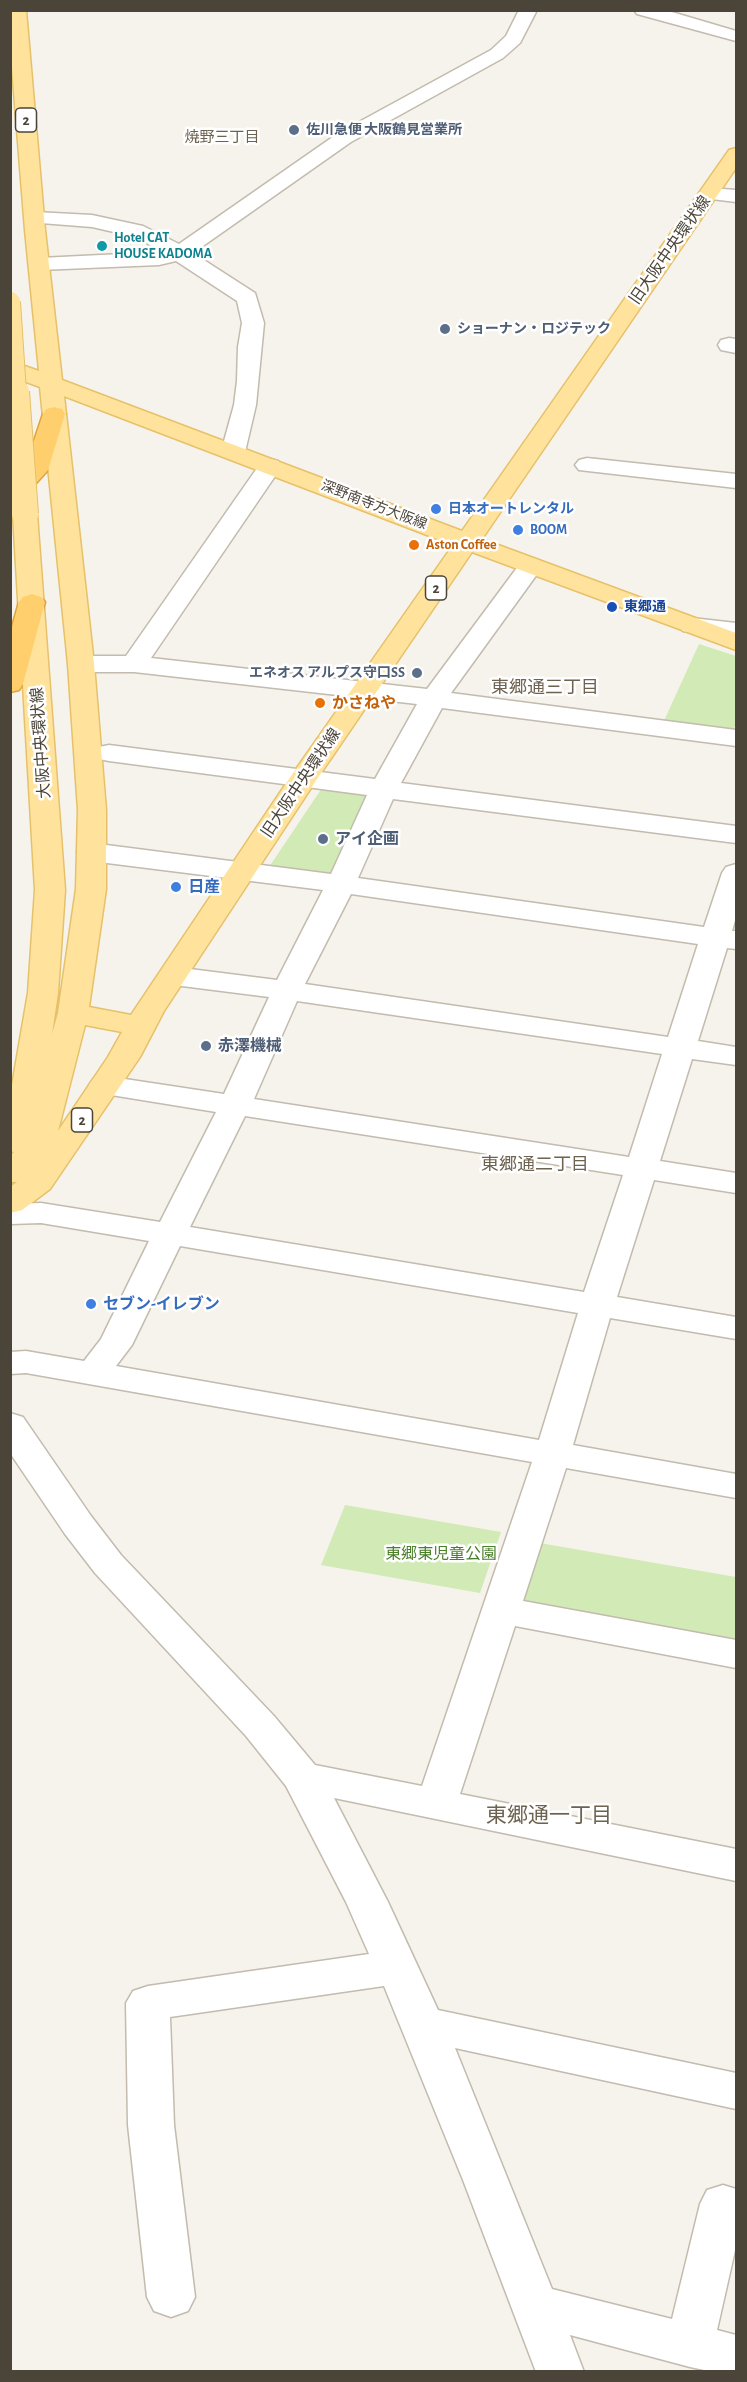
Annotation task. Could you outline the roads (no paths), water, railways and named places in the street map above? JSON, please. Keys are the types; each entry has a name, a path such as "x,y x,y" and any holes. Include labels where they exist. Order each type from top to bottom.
{"highway":[{"name":"2","path":"18,506 36,470 54,414"},
{"path":"10,684 32,602"}],"main road":[{"name":"2","path":"11,1186 38,1145 73,1013 91,889 92,810 81,664 54,414 17,10"},
{"path":"10,91 28,142"},
{"name":"旧大阪中央環状線","path":"11,1186 38,1182 105,1085 141,1026 303,779 736,154"},
{"path":"10,317 25,311 42,290"},
{"name":"大阪中央環状線","path":"10,302 18,506 32,602 50,890 42,1002 11,1186"},
{"name":"深野南寺方大阪線","path":"10,368 736,642"},
{"path":"73,1013 141,1026"}],"street":[{"path":"40,264 159,259 179,252 203,238 344,138 497,54 513,39 528,10"},
{"path":"643,10 736,36"},
{"path":"710,194 736,196"},
{"path":"35,218 92,222 143,232 179,252 247,298 253,323 249,347 248,381 245,405 233,452"},
{"path":"587,465 736,481"},
{"path":"134,664 270,466"},
{"path":"94,1374 106,1352 115,1345 153,1270 154,1262 234,1107 287,990 341,884 383,790 434,698 531,566"},
{"path":"693,626 736,631"},
{"path":"81,664 134,664 365,690 736,738"},
{"path":"109,753 736,835"},
{"path":"91,852 243,870 726,938"},
{"path":"436,1804 553,1453 597,1305 680,1048 726,938 736,873"},
{"path":"174,976 287,990 736,1056"},
{"path":"105,1085 234,1107 736,1183"},
{"path":"10,1214 41,1214 170,1234 736,1328"},
{"path":"10,1363 26,1362 736,1486"},
{"path":"10,1425 78,1525 108,1564 260,1726 302,1777 366,1902 423,2024 560,2372"},
{"path":"499,1610 736,1654"},
{"path":"302,1777 736,1866"},
{"path":"171,2297 151,2125 148,2003 397,1967"},
{"path":"423,2024 736,2091"},
{"path":"690,2346 723,2204"},
{"path":"536,2307 736,2356"}],"place":[{"name":"佐川急便 大阪鶴見営業所","path":"294,130"},
{"name":"Hotel CAT HOUSE KADOMA","path":"102,246"},
{"name":"ショーナン・ロジテック","path":"445,329"},
{"name":"日本オートレンタル","path":"436,509"},
{"name":"BOOM","path":"518,530"},
{"name":"Aston Coffee","path":"414,545"},
{"name":"東郷通","path":"612,607"},
{"name":"エネオス アルプス守口SS","path":"417,673"},
{"name":"かさねや","path":"320,703"},
{"name":"アイ企画","path":"323,839"},
{"name":"日産","path":"176,887"},
{"name":"赤澤機械","path":"206,1046"},
{"name":"セブン-イレブン","path":"91,1304"}],"district":[{"name":"焼野三丁目","path":"222,137"},
{"name":"東郷通三丁目","path":"545,688"},
{"name":"東郷通二丁目","path":"535,1165"},
{"name":"東郷通一丁目","path":"549,1816"}],"park label":[{"name":"東郷東児童公園","path":"441,1554"}]}
